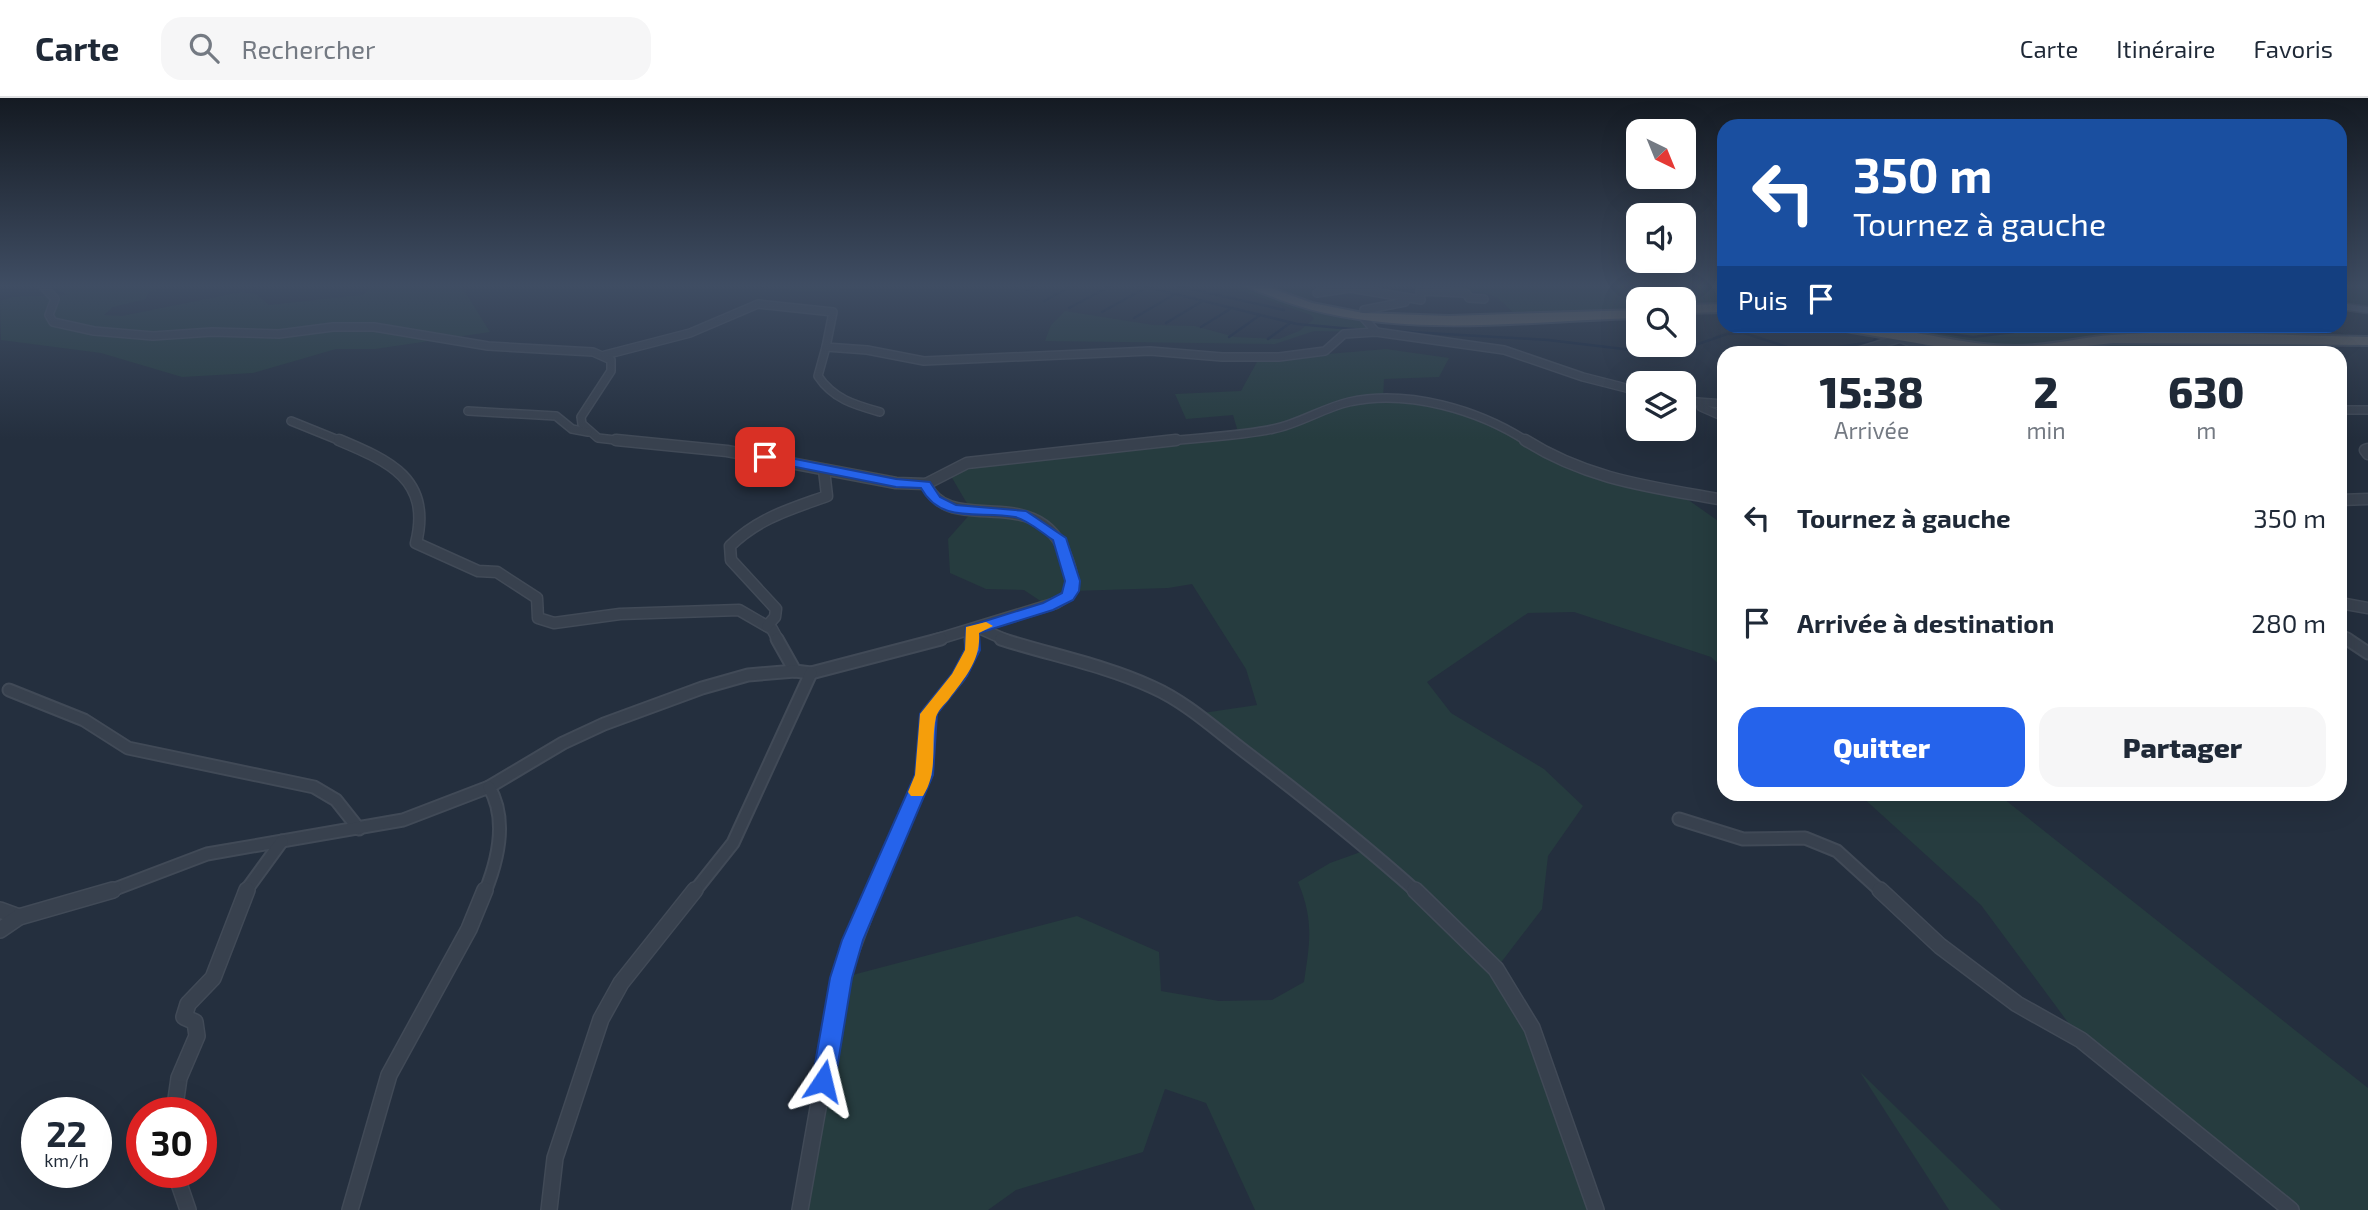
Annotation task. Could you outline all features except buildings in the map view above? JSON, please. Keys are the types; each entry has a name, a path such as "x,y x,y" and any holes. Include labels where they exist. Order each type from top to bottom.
{"highway":[{"path":"1894,336 1958,346"},
{"path":"2056,346 2165,338 2368,341"}],"street":[{"path":"427,336 488,346 604,355 682,336"},
{"path":"828,336 817,376 821,383 841,400 880,412"},
{"path":"826,346 867,350 924,361 1150,351 1222,358 1279,357 1325,351 1342,336"},
{"path":"1423,336 1504,350 1583,377 1626,388"},
{"path":"1873,346 1899,337 1919,346"},
{"path":"588,432 582,424 582,416 611,371 611,360 604,355"},
{"path":"468,411 556,416 572,429 588,432 598,438 693,446 896,483 926,484 967,463 1274,429 1349,402 1383,399 1419,401 1478,415 1501,424 1555,459 1611,480 1717,499"},
{"path":"1696,403 1717,404"},
{"path":"1696,406 1717,414"},
{"path":"2347,410 2368,410"},
{"path":"291,421 359,449 400,472 415,490 420,529 416,542 478,571 497,572 537,598 538,618 545,622 579,621 620,614 662,615 739,610 767,626 795,671"},
{"path":"767,626 775,617 776,609 731,560 730,546 744,532 768,517 827,496 824,470"},
{"path":"0,930 19,917 114,890 207,854 403,820 489,787 563,743 604,724 702,688 748,675 795,671 811,673 884,656 1048,606 1067,597 1072,591 1066,555 1059,538 1021,514 953,509 934,500 926,484"},
{"path":"2347,500 2368,499"},
{"path":"2347,604 2368,608"},
{"path":"800,1210 841,978 853,940 924,775 928,714 959,676 972,650 975,629"},
{"path":"975,629 1050,655 1109,669 1155,688 1196,715 1346,829 1429,903 1496,970 1532,1028 1596,1210"},
{"path":"2347,639 2368,653"},
{"path":"549,1210 555,1158 601,1019 621,983 733,843 811,673"},
{"path":"9,690 84,720 128,747 304,783 331,793 346,807 359,829"},
{"path":"350,1210 389,1075 464,939 498,863 499,804 489,787"},
{"path":"1679,819 1743,839 1805,838 1837,851 1940,946 2017,1004 2081,1040 2291,1210"},
{"path":"176,1097 179,1078 197,1036 195,1022 184,1017 188,1004 213,978 244,894 282,841"},
{"path":"0,910 19,917"},
{"path":"180,1188 188,1210"}],"green space":[{"path":"1,336 464,336 375,349 336,349 253,373 182,377 101,353 1,340"},
{"path":"1047,336 1231,336 1279,339 1299,336 1275,344 1045,341"},
{"path":"1889,336 2307,338 2165,338 2151,346 1918,346"},
{"path":"1386,349 1449,358 1439,377 1384,379 1383,399 1418,401 1478,414 1555,459 1677,492 1717,520 1717,663 1711,657 1574,612 1528,613 1427,682 1451,713 1544,769 1583,806 1548,856 1542,909 1496,969 1532,1028 1596,1210 1255,1210 1206,1103 1165,1089 1143,1152 1016,1190 988,1210 800,1210 841,978 1077,916 1159,952 1161,991 1219,1001 1272,1000 1304,982 1309,920 1298,882 1330,863 1369,849 1196,714 1257,705 1246,669 1192,584 1168,588 1072,591 1048,606 1024,590 986,589 950,573 948,539 972,512 948,471 967,463 1238,432 1233,415 1186,419 1175,394 1241,391 1258,360"},
{"path":"1867,801 2007,801 2368,1088 2368,1210 2291,1210 2081,1040 1981,905"},
{"path":"1860,1072 2001,1210 1949,1210"}],"waterway":[{"path":"1268,339 1272,336"},
{"path":"1477,336 1548,340 1657,353 1675,352 1722,336"},
{"path":"1753,336 1784,346"},
{"path":"1844,346 1872,342 1879,336"},
{"path":"1965,336 1982,336"}],"slow traffic":[{"path":"917,792 924,775 928,714 959,676 972,650 974,640 971,630 986,626"}],"route":[{"path":"765,457 896,483 926,484 934,500 953,509 972,512 1012,511 1021,514 1059,538 1072,581 1072,591 1067,597 1048,606 971,630 974,640 972,650 959,676 928,714 924,775 853,940 841,978 823,1081"}]}
